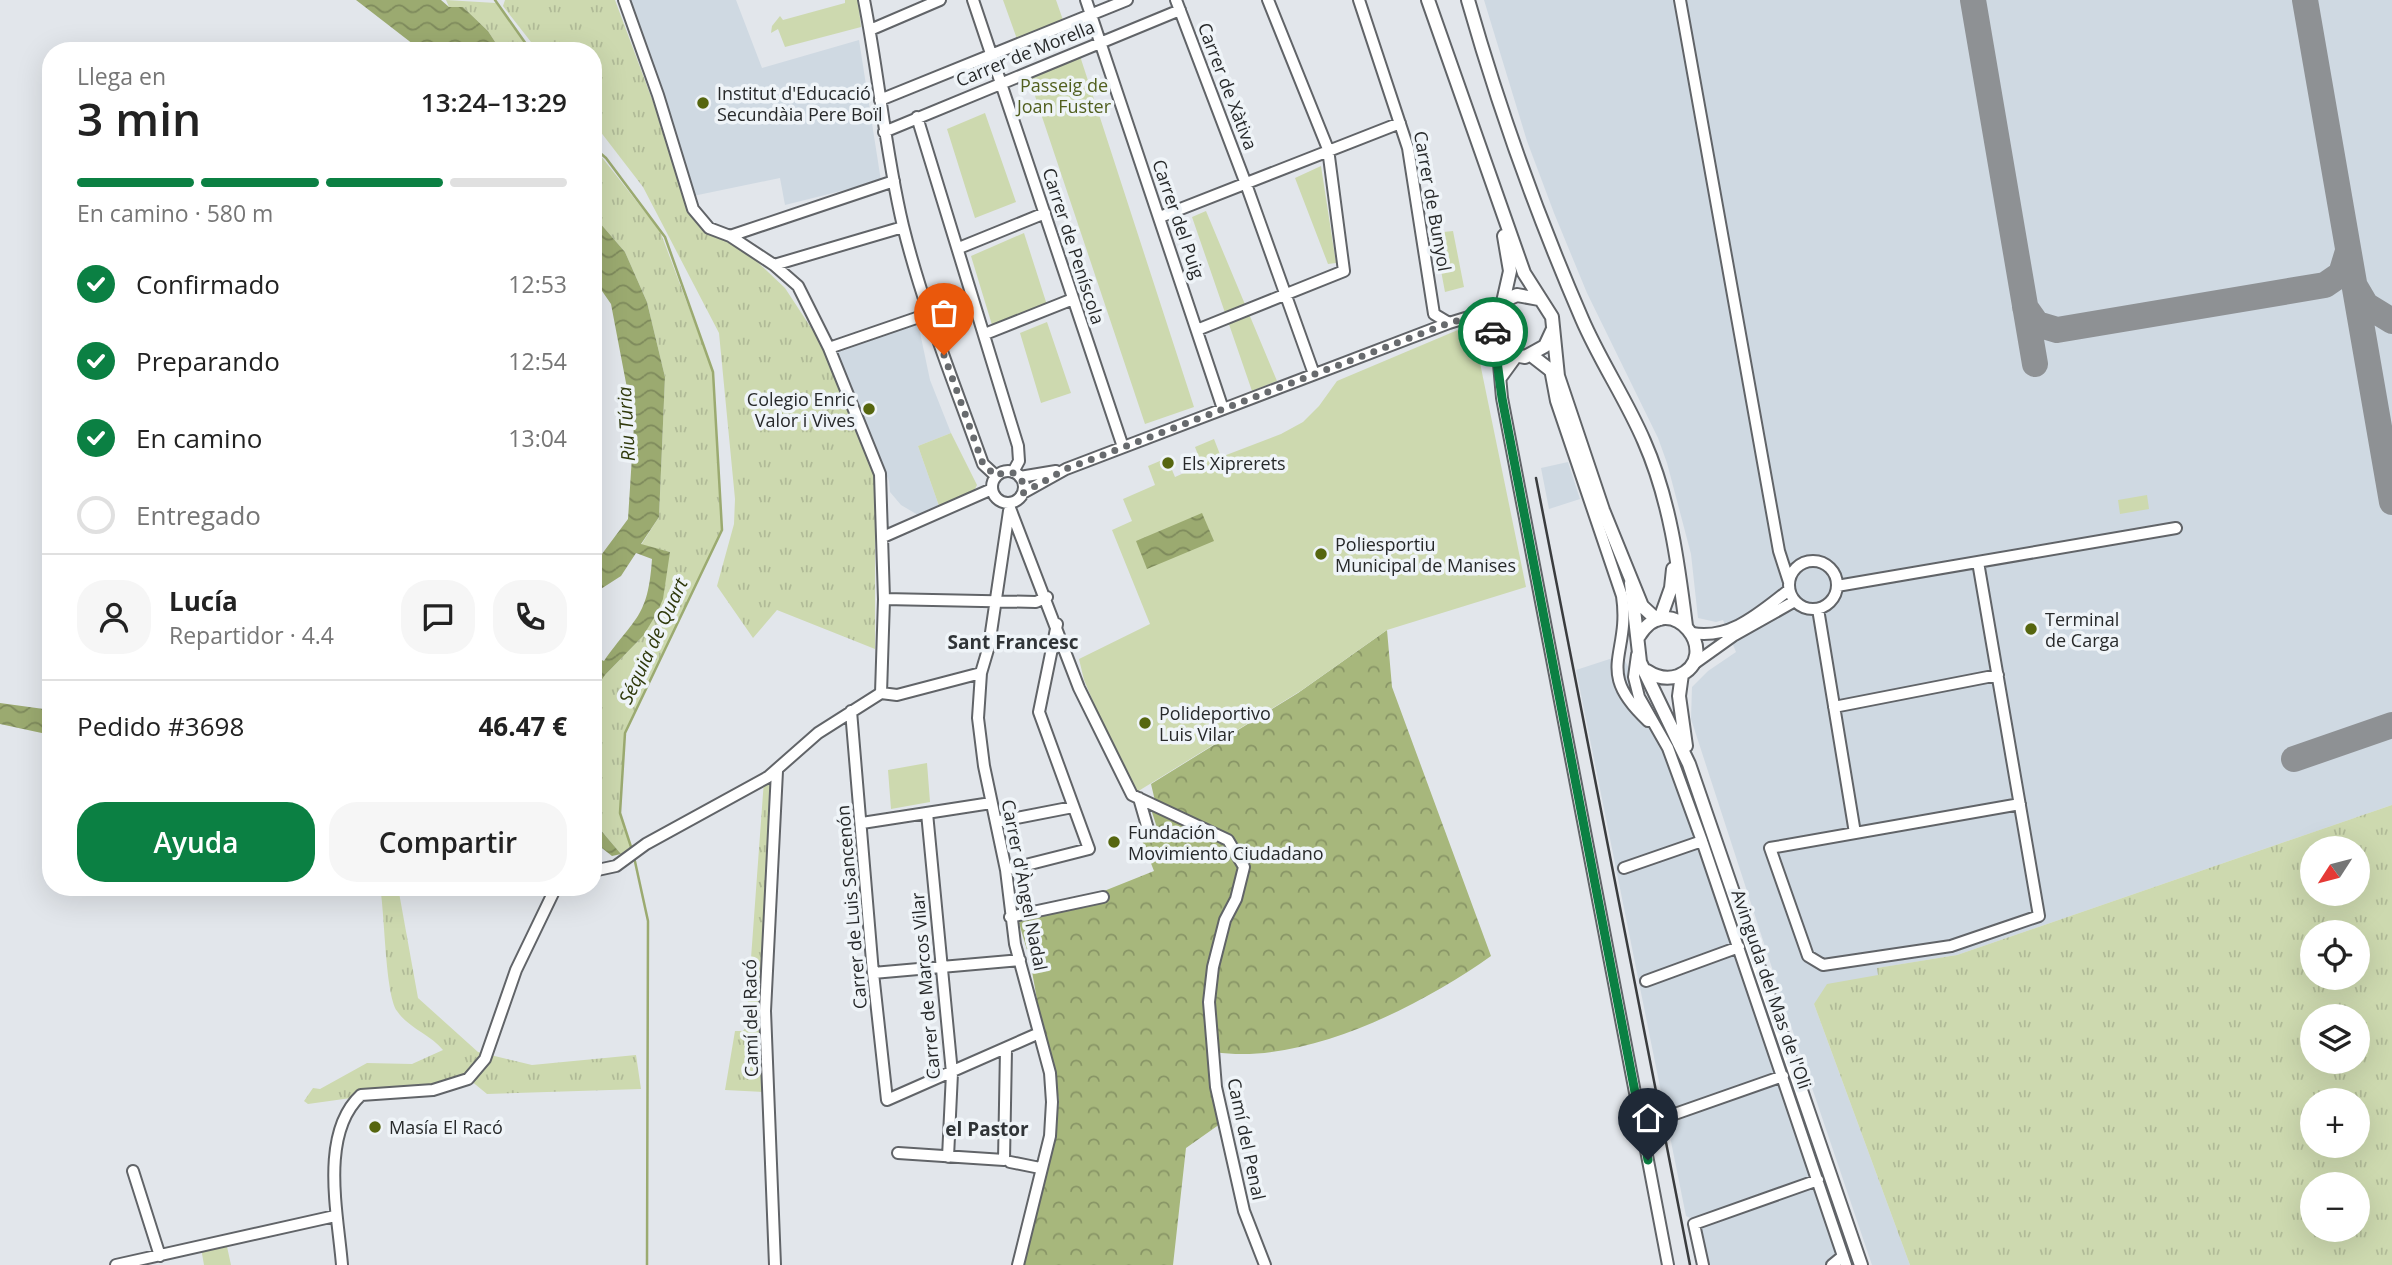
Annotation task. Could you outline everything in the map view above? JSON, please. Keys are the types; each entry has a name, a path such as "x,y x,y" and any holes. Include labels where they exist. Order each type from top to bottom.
{"main road":[{"path":"1428,0 1524,273 1539,299 1549,310 1554,372 1631,583 1642,606 1659,620 1679,621 1689,630"},
{"path":"1468,0 1526,183 1583,321 1645,442 1664,495 1689,630 1696,650 1686,670 1679,696 1689,764"},
{"path":"1498,205 1510,271 1492,327 1497,342 1505,351 1517,356 1531,355 1545,346 1552,331"},
{"path":"1500,305 1517,295 1539,299"},
{"path":"1531,355 1554,372"},
{"path":"1639,636 1659,620 1671,589 1675,544"},
{"path":"1631,583 1639,636 1637,653 1689,764 1861,1265"},
{"path":"1646,670 1663,678 1686,670"}],"street":[{"path":"624,0 658,94 693,209 709,228 730,236 774,265 798,286 830,348 880,474 884,599 881,693"},
{"path":"864,0 884,132 903,227 929,314 983,464 996,476 1066,469"},
{"path":"870,30 940,0"},
{"name":"Carrer de Peníscola","path":"973,0 1123,447"},
{"name":"Carrer del Puig","path":"1086,0 1223,409"},
{"name":"Carrer de Morella","path":"880,100 1127,0"},
{"path":"1197,330 1344,271 1328,149 1268,0"},
{"name":"Carrer de Bunyol","path":"1359,0 1408,148 1434,314 1449,323"},
{"path":"1680,0 1779,551 1789,586 1795,601 1801,606 1818,609 1831,601 1837,586 1836,578 1826,565 1810,561 1802,564 1789,586 1728,631 1717,636 1689,630"},
{"name":"Carrer de Morella","path":"884,132 1100,41 1178,5"},
{"name":"Carrer de Xàtiva","path":"1178,5 1247,184 1314,374"},
{"path":"917,117 1018,446 1017,475 1023,493"},
{"path":"1160,217 1400,123"},
{"path":"730,236 894,181"},
{"path":"959,248 1045,213"},
{"path":"774,265 903,227"},
{"path":"985,334 1073,299"},
{"path":"1009,506 1023,493 1066,469 1500,305"},
{"path":"830,348 929,314"},
{"path":"1471,317 1492,327"},
{"path":"1497,342 1502,398 1668,1265"},
{"path":"1502,378 1517,356"},
{"name":"Avinguda del Mas de l'Oli","path":"1554,372 1556,401 1622,596 1625,618 1616,665 1620,689 1628,702 1656,727"},
{"path":"996,476 992,489 997,499 1009,506 1047,597 1079,688 1135,797 1148,829"},
{"path":"883,537 992,489"},
{"name":"Carrer d'Àngel Nadal","path":"1009,506 989,646 981,673 978,718 991,803 1006,870 1010,917 1037,1034 1050,1073 1052,1102 1050,1136 1018,1265"},
{"path":"1837,586 2176,528"},
{"path":"1779,551 1802,564"},
{"path":"1978,562 1998,675 2020,804 2039,916 1951,946 1823,965 1815,963 1808,956 1770,848 2020,804"},
{"path":"884,599 996,599 1036,602 1047,597"},
{"path":"1686,670 1732,636 1795,601"},
{"path":"1818,609 1855,833"},
{"path":"1006,870 1089,849 1039,712 1057,624"},
{"name":"Avinguda del Mas de l'Oli","path":"1637,653 1634,677 1639,697 1668,748 1702,841 1845,1261"},
{"path":"602,869 617,866 646,844 777,771 818,733 881,693 897,695 981,673"},
{"path":"1834,708 1998,675"},
{"name":"Carrer de Luis Sancenón","path":"851,710 873,973 887,1100 952,1073"},
{"name":"Camí del Racó","path":"775,1265 765,1012 777,771"},
{"name":"Camí del Penal","path":"1135,797 1228,840 1244,867 1243,880 1225,920 1209,1002 1216,1087 1244,1211 1265,1265"},
{"path":"862,822 991,803"},
{"path":"996,822 1073,807"},
{"name":"Carrer de Marcos Vilar","path":"927,813 952,1073 948,1157"},
{"path":"1625,868 1702,841"},
{"path":"342,1265 335,1216 337,1138 343,1115 360,1095 445,1087 468,1079 485,1059 516,970 552,896"},
{"path":"1010,917 1103,897"},
{"path":"1646,981 1739,947"},
{"path":"873,973 1020,960"},
{"path":"952,1073 1037,1034"},
{"path":"1006,1049 1007,1161"},
{"path":"1672,1115 1783,1076"},
{"path":"898,1153 1007,1161 1040,1168"},
{"path":"133,1171 160,1256"},
{"path":"1703,1265 1694,1224 1818,1180"},
{"path":"116,1265 335,1216"},
{"path":"1832,1265 1845,1261"}],"shaded area":[{"path":"627,0 736,0 762,68 859,40 881,181 785,205 780,178 693,196"},
{"path":"1484,0 2392,0 2392,805 1957,955 1878,968 1879,975 1814,1004 1910,1265 1872,1265 1691,719 1692,687 1708,671 1736,652 1723,620 1716,622 1698,618 1691,554 1667,463 1658,438 1587,293 1527,141"},
{"path":"918,323 930,380 951,433 918,446 939,506 918,515 901,505 890,492 889,481 836,352"},
{"path":"1568,462 1580,499 1549,509 1541,468"},
{"path":"1622,655 1674,756 1846,1265 1700,1265 1690,1218 1686,1216 1576,670"}],"green space":[{"path":"446,0 496,3 524,42 495,42 488,31 463,7 449,7"},
{"path":"505,0 615,0 693,209 709,228 730,236 785,288 821,343 875,475 875,649 777,610 753,638 717,586 734,524 735,499 719,333 643,187 602,134 602,42 531,42 503,6"},
{"path":"845,0 858,0 861,27 785,47 778,29 771,33 772,26 780,16 783,20 845,3"},
{"name":"Passeig de Joan Fuster","path":"1003,0 1056,0 1063,20 1017,39"},
{"name":"Passeig de Joan Fuster","path":"1080,56 1194,407 1145,424 1029,78"},
{"path":"985,113 1016,202 975,218 947,129"},
{"path":"602,157 660,231 713,372 722,530 625,733 620,813 632,851 621,854 602,832 602,680 643,636 670,552 641,545 659,517 665,377 647,302 625,252 602,225"},
{"path":"1321,166 1336,263 1328,264 1295,178"},
{"path":"1206,211 1277,381 1252,391 1192,217"},
{"path":"1453,231 1464,287 1445,292 1434,233"},
{"path":"1024,233 1047,305 992,325 971,256"},
{"path":"1047,322 1071,393 1041,403 1020,333"},
{"name":"Poliesportiu Municipal de Manises","path":"1472,324 1526,587 1387,630 1302,690 1132,795 1084,680 1079,659 1150,624 1112,530 1132,521 1123,499 1155,485 1148,466 1167,458 1175,477 1202,465 1195,447 1214,439 1221,457 1281,434 1303,422 1319,406 1337,381"},
{"path":"951,433 977,485 973,493 939,506 918,446"},
{"path":"2147,495 2149,509 2120,514 2118,500"},
{"path":"1387,630 1392,687 1491,956 1431,994 1396,1012 1323,1041 1285,1050 1249,1054 1215,1052 1209,1002 1220,937 1210,983 1208,1006 1208,1030 1220,1124 1186,1148 1173,1265 1023,1265 1038,1177 1054,1136 1059,1102 1054,1066 1043,1034 1030,960 1019,923 1022,919 1107,901 1104,891 1154,871 1141,838 1158,831 1150,806 1173,814 1156,805 1151,784 1298,693"},
{"path":"927,763 930,802 891,809 888,770"},
{"path":"777,771 765,1092 725,1090 735,1031 743,1031 746,1027 764,780"},
{"path":"2392,805 2392,1265 1910,1265 1814,1004 1827,984 1878,975 1877,968 1957,955 2300,837 2300,906 2370,906 2370,836 2302,836"},
{"path":"382,896 400,896 418,998 478,1052 532,1065 636,1055 641,1089 487,1094 470,1080 359,1093 351,1098 308,1104 304,1101 313,1088 320,1089 367,1063 412,1064 443,1050 401,1017 393,1002"},
{"path":"226,1242 231,1265 204,1265 201,1248"}],"water":[{"path":"356,0 441,0 449,7 463,7 488,31 495,42 410,42"},
{"path":"602,225 625,252 647,302 665,377 659,517 641,544 670,552 663,599 657,613 643,636 602,680 602,660 604,661 643,606 652,559 636,553 621,576 602,588 602,554 628,519 634,425 611,304 602,291"},
{"path":"1202,513 1214,541 1147,569 1136,541"},
{"path":"0,703 42,709 42,733 0,724"},
{"path":"602,832 621,854 612,856 602,848"}],"waterway":[{"name":"Séquia de Quart","path":"495,0 525,42"},
{"name":"Séquia de Quart","path":"602,155 665,237 713,372 722,530 625,733 620,813 632,850"},
{"name":"Séquia de Quart","path":"634,857 648,921 647,1265"}],"taxiway":[{"path":"1973,0 2035,364"},
{"path":"2305,0 2392,502"},
{"path":"2025,307 2037,324 2057,330 2325,285 2341,274 2348,251"},
{"path":"2356,288 2366,305 2392,321"},
{"path":"2294,759 2392,725"}],"railway":[{"path":"1536,478 1690,1265"}],"way so far":[{"path":"944,355 983,464 996,476 1006,471 1016,474 1023,482 1023,493 1066,469 1449,323 1471,317 1492,327 1493,332"}],"place":[{"name":"Institut d'Educació Secundàia Pere Boïl","path":"703,103"},
{"name":"Colegio Enric Valor i Vives","path":"869,409"},
{"name":"Els Xiprerets","path":"1168,463"},
{"name":"Poliesportiu Municipal de Manises","path":"1321,554"},
{"name":"Terminal de Carga","path":"2031,629"},
{"name":"Polideportivo Luis Vilar","path":"1145,723"},
{"name":"Fundación Movimiento Ciudadano","path":"1114,842"},
{"name":"Masía El Racó","path":"375,1127"}],"district":[{"name":"Sant Francesc","path":"1013,642"},
{"name":"el Pastor","path":"987,1129"}],"route":[{"path":"1493,332 1502,378 1502,398 1648,1160"}],"water label":[{"name":"Riu Túria","path":"626,424"}]}
